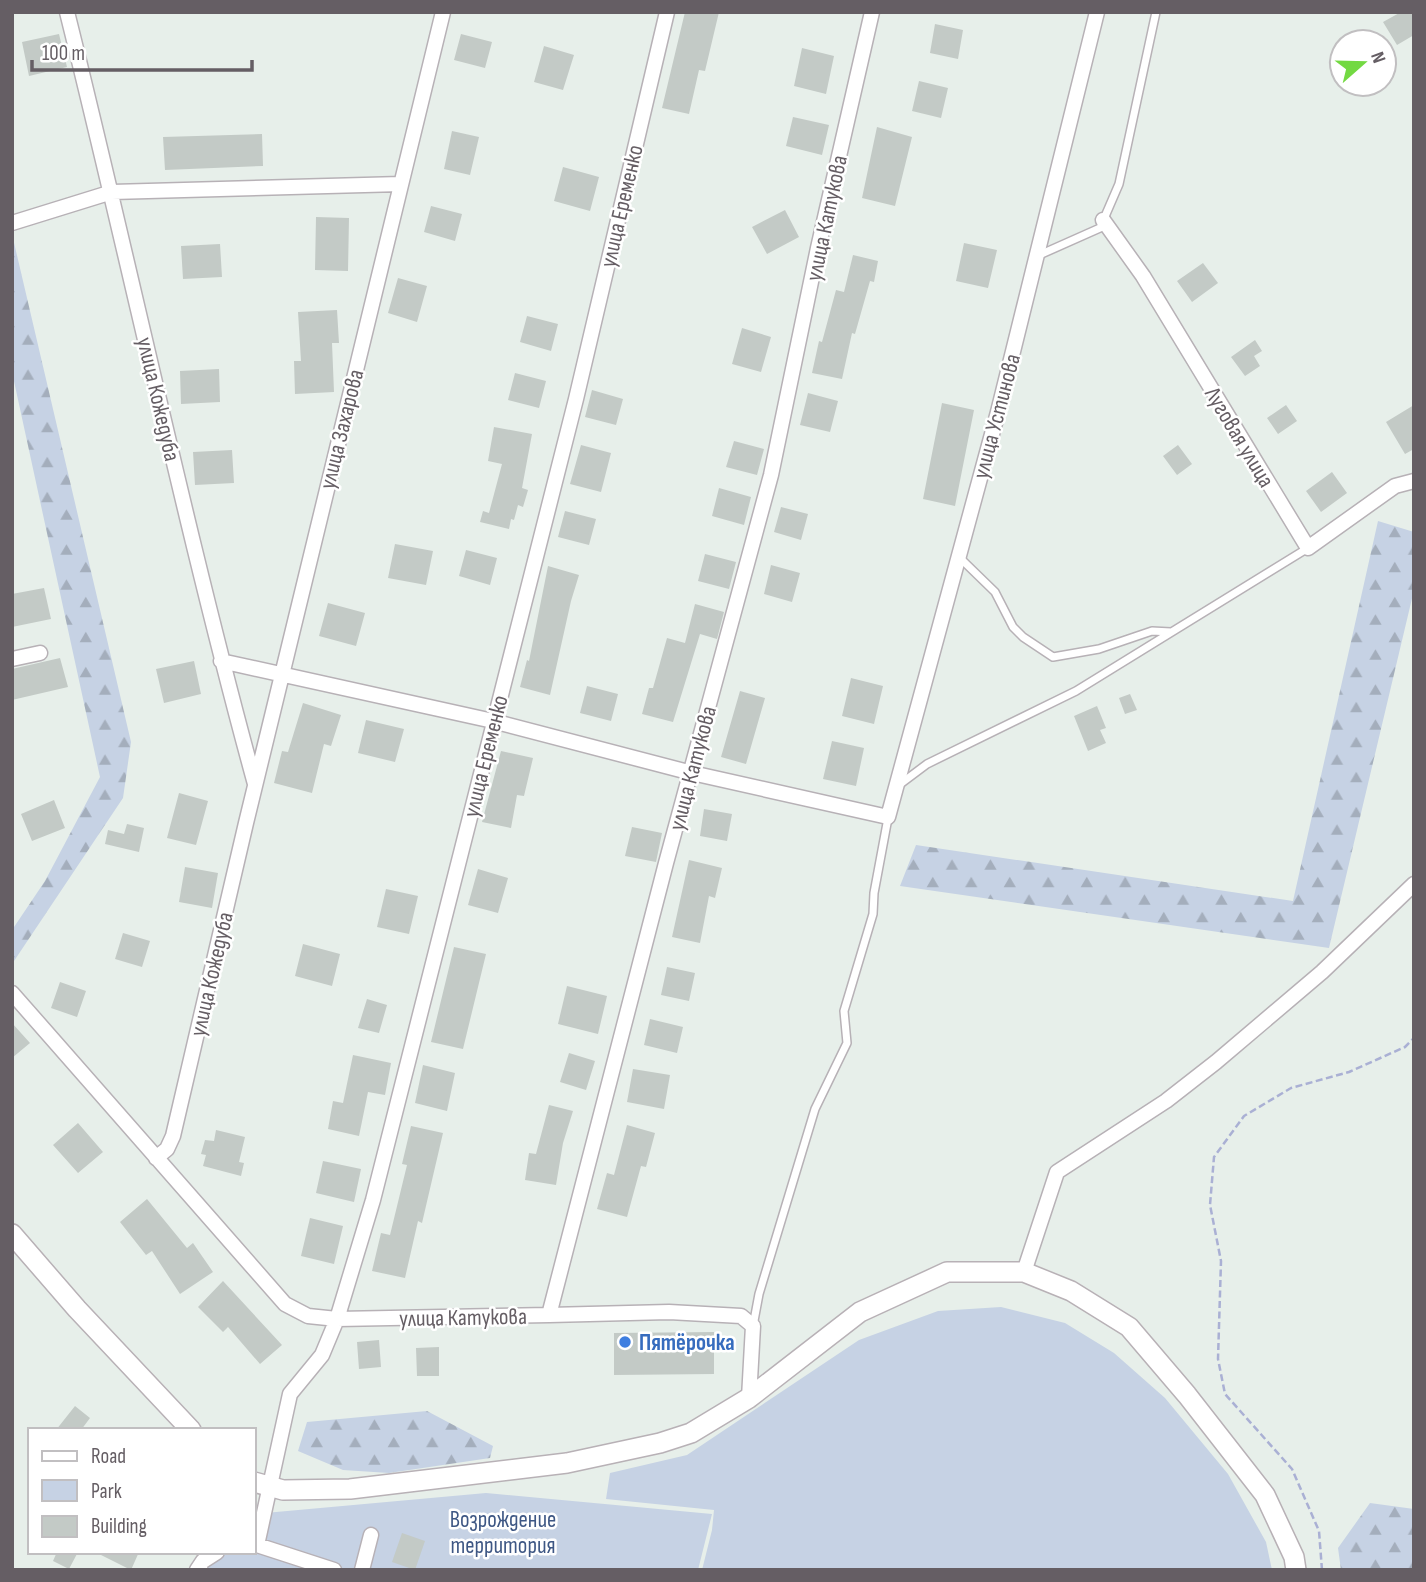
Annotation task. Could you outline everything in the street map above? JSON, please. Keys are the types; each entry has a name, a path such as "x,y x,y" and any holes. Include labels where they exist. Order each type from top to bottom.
{"main road":[{"path":"12,1234 77,1309 189,1428"},
{"path":"262,1484 283,1490 350,1489 580,1461 660,1443 691,1433 749,1398 860,1312 947,1272 1024,1272 1071,1291 1129,1328 1187,1395 1265,1495 1294,1557 1296,1570"}],"street":[{"name":"улица Кожедуба","path":"67,12 112,192 221,661 255,785"},
{"name":"улица Захарова","path":"282,674 443,12"},
{"name":"улица Еременко","path":"256,1536 262,1484 290,1394 322,1356 337,1319 373,1200 576,399 667,12"},
{"name":"улица Катукова","path":"337,1319 549,1315 771,475 818,248 872,12"},
{"name":"улица Устинова","path":"888,817 1037,256 1097,12"},
{"path":"12,223 112,192 401,184"},
{"name":"Луговая улица","path":"1103,220 1143,276 1308,548"},
{"path":"1308,548 1395,486 1414,481"},
{"path":"12,659 40,653"},
{"path":"221,661 493,721 692,773 888,817"},
{"name":"улица Кожедуба","path":"156,1158 167,1149 173,1136 282,674"},
{"path":"1024,1272 1057,1172 1166,1101 1216,1062 1322,972 1414,884"},
{"path":"12,993 285,1304 309,1316 337,1319"},
{"path":"549,1315 669,1312 741,1316 753,1326 749,1398"},
{"path":"362,1570 371,1535"},
{"path":"256,1545 334,1570"},
{"path":"197,1570 203,1561 214,1554"}],"lane":[{"path":"1037,256 1100,228 1119,184 1156,12"},
{"path":"896,787 926,764 1076,691 1308,548"},
{"path":"959,556 995,592 1013,627 1053,657 1099,649 1152,631 1172,632"},
{"path":"753,1326 759,1294 815,1109 847,1043 845,1011 873,914 874,893 888,817"}],"path":[{"path":"1322,1570 1319,1531 1292,1469 1226,1394 1218,1359 1221,1261 1210,1205 1214,1157 1244,1116 1291,1088 1349,1072 1405,1047 1414,1038"}],"green space":[{"path":"12,234 131,742 123,798 12,964 12,930 45,881 100,777 12,372"},
{"path":"1378,521 1414,532 1414,590 1329,948 900,886 916,845 1293,901"},
{"path":"1001,1307 1065,1323 1114,1353 1165,1398 1228,1474 1266,1542 1272,1570 702,1570 714,1510 606,1499 610,1473 687,1455 859,1340 938,1311"},
{"path":"427,1411 493,1446 490,1458 389,1473 343,1470 298,1451 307,1422"},
{"name":"Возрождение территория","path":"486,1493 712,1514 698,1570 204,1570 214,1554 256,1554 256,1514"},
{"path":"1370,1503 1414,1509 1414,1570 1341,1570 1338,1548"}],"building":[{"path":"685,12 719,12 705,71 699,70 689,114 662,108"},
{"path":"1401,12 1414,12 1414,35 1398,44 1398,28 1387,28 1383,22"},
{"path":"935,24 963,30 958,59 930,53"},
{"path":"59,34 67,67 29,76 22,42"},
{"path":"461,34 492,42 485,68 454,60"},
{"path":"544,46 574,55 563,90 534,82"},
{"path":"802,48 834,56 826,94 794,86"},
{"path":"919,81 948,88 941,118 912,111"},
{"path":"793,117 829,125 822,155 786,146"},
{"path":"877,127 912,137 895,206 862,198"},
{"path":"452,131 479,137 470,175 444,169"},
{"path":"262,134 263,166 165,170 163,137"},
{"path":"563,167 599,177 590,211 554,201"},
{"path":"431,206 462,214 455,241 424,232"},
{"path":"785,210 799,237 767,254 752,227"},
{"path":"316,217 349,218 348,271 315,270"},
{"path":"964,243 997,250 988,288 956,281"},
{"path":"220,244 222,277 183,279 181,246"},
{"path":"853,255 878,261 874,282 870,281 855,334 852,333 842,379 812,373 819,341 822,342 836,290 844,292"},
{"path":"1203,263 1218,283 1192,302 1177,281"},
{"path":"398,278 427,286 417,322 388,313"},
{"path":"337,310 339,343 332,343 334,392 295,394 294,361 301,361 298,312"},
{"path":"527,316 558,324 551,351 520,342"},
{"path":"742,328 771,337 761,372 732,364"},
{"path":"1255,340 1262,351 1254,356 1260,366 1245,376 1231,357"},
{"path":"219,369 220,402 181,404 180,371"},
{"path":"515,373 546,381 539,408 508,400"},
{"path":"592,390 623,399 616,425 585,417"},
{"path":"808,393 838,401 830,432 800,425"},
{"path":"942,403 974,410 955,506 923,499"},
{"path":"1286,405 1297,421 1278,434 1267,418"},
{"path":"1414,405 1414,449 1405,454 1386,422"},
{"path":"494,427 532,434 522,488 528,490 523,507 518,505 509,529 480,522 483,511 489,513 502,464 488,461"},
{"path":"734,441 764,449 757,475 726,467"},
{"path":"581,445 611,453 601,492 570,484"},
{"path":"1178,445 1192,464 1177,475 1163,456"},
{"path":"232,450 234,483 195,485 193,452"},
{"path":"1332,472 1347,493 1321,512 1306,491"},
{"path":"719,488 751,497 744,525 712,516"},
{"path":"781,507 808,514 801,540 774,532"},
{"path":"565,511 596,519 589,545 558,537"},
{"path":"395,544 433,551 426,585 388,578"},
{"path":"466,550 497,558 490,585 459,576"},
{"path":"705,554 736,562 729,589 698,581"},
{"path":"771,565 800,573 792,602 764,594"},
{"path":"548,566 579,575 550,695 520,687 527,660 529,661"},
{"path":"44,588 51,619 12,627 12,594"},
{"path":"328,603 365,613 356,646 319,636"},
{"path":"695,604 724,612 717,639 700,634 673,722 642,714 649,688 653,688 667,638 685,643"},
{"path":"60,658 68,687 12,700 12,669"},
{"path":"194,661 201,694 164,703 156,669"},
{"path":"851,678 883,686 874,724 842,716"},
{"path":"587,686 618,694 611,721 580,713"},
{"path":"740,691 765,698 746,764 721,757"},
{"path":"1130,694 1137,710 1125,714 1119,698"},
{"path":"303,703 341,715 331,746 324,744 312,793 274,783 282,751 288,752"},
{"path":"1097,706 1106,728 1100,730 1106,743 1088,751 1074,716"},
{"path":"366,720 404,729 395,762 358,753"},
{"path":"832,741 864,748 856,786 823,779"},
{"path":"501,751 533,758 524,796 517,795 511,828 482,822"},
{"path":"179,793 208,801 196,845 167,838"},
{"path":"54,800 65,828 32,841 21,814"},
{"path":"704,809 732,814 727,841 700,836"},
{"path":"127,824 144,828 139,852 105,844 108,830 124,834"},
{"path":"632,827 662,833 656,862 625,856"},
{"path":"689,860 722,868 715,898 709,896 700,943 672,937"},
{"path":"185,867 218,873 212,908 179,902"},
{"path":"478,869 508,878 498,913 468,905"},
{"path":"386,889 418,896 409,934 377,927"},
{"path":"123,933 150,941 142,967 115,959"},
{"path":"303,944 340,954 332,986 295,976"},
{"path":"454,947 486,954 463,1049 431,1042"},
{"path":"667,967 695,973 689,1001 661,995"},
{"path":"60,982 86,991 77,1017 51,1008"},
{"path":"567,986 607,996 598,1034 558,1024"},
{"path":"367,999 387,1005 379,1033 358,1028"},
{"path":"650,1019 683,1027 677,1053 644,1045"},
{"path":"12,1023 30,1043 12,1058"},
{"path":"569,1053 595,1061 586,1090 560,1082"},
{"path":"353,1055 391,1063 385,1095 368,1092 359,1136 328,1129 333,1101 343,1103"},
{"path":"423,1065 455,1073 447,1111 415,1103"},
{"path":"633,1069 670,1075 664,1109 627,1102"},
{"path":"549,1105 573,1111 563,1143 556,1185 525,1180 529,1153 536,1154"},
{"path":"78,1123 103,1152 78,1173 53,1145"},
{"path":"627,1125 655,1133 646,1167 641,1166 627,1217 597,1209 607,1173 614,1175"},
{"path":"411,1126 443,1133 422,1223 418,1221 405,1278 372,1271 381,1233 390,1235 407,1165 402,1164"},
{"path":"216,1130 245,1137 239,1162 244,1163 241,1176 203,1166 206,1155 201,1154 205,1140 214,1141"},
{"path":"323,1161 361,1169 354,1202 316,1193"},
{"path":"147,1199 187,1248 193,1243 213,1272 180,1294 152,1251 146,1255 120,1222"},
{"path":"310,1218 343,1226 334,1264 301,1256"},
{"path":"223,1281 282,1345 260,1364 228,1327 223,1332 198,1307"},
{"path":"714,1332 714,1374 614,1375 614,1333"},
{"path":"379,1340 381,1367 359,1369 357,1342"},
{"path":"439,1347 439,1376 417,1376 416,1348"},
{"path":"75,1406 90,1418 82,1428 58,1428"},
{"path":"402,1533 425,1541 415,1570 392,1562"},
{"path":"56,1554 77,1554 69,1569 53,1561"},
{"path":"99,1554 138,1554 131,1570"}],"place":[{"name":"Пятёрочка","path":"625,1342"}]}
